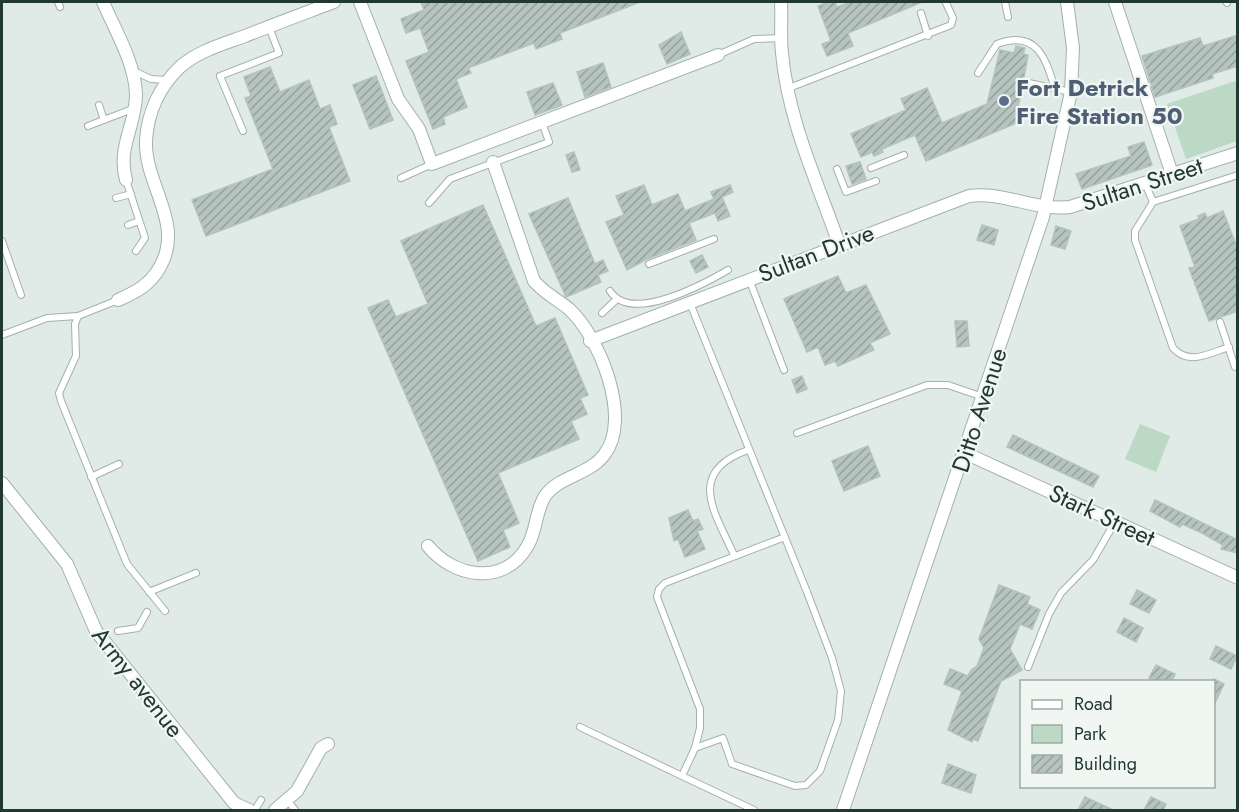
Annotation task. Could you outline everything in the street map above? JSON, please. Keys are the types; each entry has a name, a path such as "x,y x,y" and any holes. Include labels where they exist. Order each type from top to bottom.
{"street":[{"path":"103,2 131,69 136,92 135,108 122,154 126,180"},
{"path":"118,300 135,293 152,279 165,257 168,244 166,212 152,173 146,141 154,103 169,80 200,53 334,2"},
{"path":"360,2 398,99 419,129 432,164 718,55"},
{"path":"782,2 781,38 789,88 806,159 839,244"},
{"name":"Ditto Avenue","path":"843,810 966,453 1045,207 1071,92 1073,48 1067,2"},
{"path":"1115,2 1172,174"},
{"name":"Sultan Street","path":"1045,207 1070,207 1238,153"},
{"path":"428,546 436,556 455,569 480,574 503,569 520,557 526,548 546,495 556,485 588,471 607,452 614,429 614,407 606,369 569,309 542,290 534,281 493,162"},
{"name":"Sultan Drive","path":"590,341 969,196 992,195 1045,207"},
{"name":"Stark Street","path":"966,453 1238,578"},
{"name":"Army avenue","path":"2,483 67,564 96,631 234,803 255,807"},
{"path":"275,810 291,806 321,748 328,744"}],"lane":[{"path":"1005,2 1008,17"},
{"path":"789,88 928,36 953,22 946,3"},
{"path":"921,13 928,36"},
{"path":"243,131 220,76 279,53 268,27"},
{"path":"718,55 754,39 781,38"},
{"path":"978,73 993,47 1003,42 1020,41 1035,47 1044,55 1055,88"},
{"path":"131,69 151,79 169,80"},
{"path":"1024,82 1071,92"},
{"path":"99,105 104,120"},
{"path":"88,126 135,108"},
{"path":"429,203 450,179 549,142 542,122"},
{"path":"871,168 904,155"},
{"path":"401,178 432,164"},
{"path":"837,169 846,192 876,181"},
{"path":"1229,347 1196,358 1186,358 1173,348 1135,240 1135,231 1153,202 1238,175"},
{"path":"126,180 145,238 136,251"},
{"path":"1145,183 1153,202"},
{"path":"116,198 130,194"},
{"path":"128,225 139,221"},
{"path":"649,264 714,238"},
{"path":"2,241 21,296"},
{"path":"610,291 617,299 634,304 649,304 709,281 728,270"},
{"path":"749,279 784,370"},
{"path":"602,313 617,299"},
{"path":"2,335 47,318 78,316 118,300"},
{"path":"690,303 785,537 832,658 841,691 838,720 820,771 806,785 795,786 732,764 723,738 695,748"},
{"path":"78,316 75,324 76,356 59,393 127,564 165,611"},
{"path":"1220,322 1235,367"},
{"path":"797,433 927,386 948,385 984,397"},
{"path":"734,555 717,516 710,490 710,478 716,467 728,457 748,450"},
{"path":"91,477 119,464"},
{"path":"1028,667 1061,593 1097,554 1115,522"},
{"path":"682,776 695,748 700,728 700,709 657,593 665,583 785,537"},
{"path":"148,592 196,573"},
{"path":"118,631 138,628 147,612"},
{"path":"580,727 754,810"}],"green space":[{"path":"1235,81 1238,89 1237,141 1186,159 1167,104"},
{"path":"1140,424 1170,436 1156,472 1125,459"}],"building":[{"path":"421,2 640,2 560,33 562,39 536,49 534,43 468,68 471,73 456,79 467,107 443,117 445,124 433,129 406,61 429,52 420,28 406,33 401,19 424,10"},
{"path":"835,2 837,7 851,2 922,2 848,33 853,46 827,56 822,44 831,41 818,6"},
{"path":"681,32 690,54 667,64 659,45"},
{"path":"1238,35 1238,66 1212,74 1213,78 1155,97 1142,56 1200,38 1203,46"},
{"name":"Fort Detrick Fire Station 50","path":"1016,46 1025,48 1023,54 1028,55 1024,77 1019,81 1023,87 1016,114 1019,122 926,161 915,135 882,149 883,152 874,156 872,152 861,157 851,134 906,110 901,99 927,88 942,123 987,104 1000,50 1014,53"},
{"path":"603,63 611,87 585,97 577,72"},
{"path":"270,67 280,92 309,80 320,109 330,105 337,124 329,127 350,181 206,236 192,200 273,169 245,98 251,96 244,77"},
{"path":"376,76 393,120 370,129 353,85"},
{"path":"553,83 562,105 535,115 527,92"},
{"path":"1144,142 1152,165 1082,189 1076,174 1131,156 1128,147"},
{"path":"574,152 580,170 572,172 566,155"},
{"path":"860,162 866,179 852,184 846,166"},
{"path":"644,185 652,205 678,194 685,211 714,199 711,192 730,185 733,192 722,197 730,216 718,221 715,213 689,223 696,240 647,259 627,270 606,222 624,215 616,196"},
{"path":"568,198 595,264 603,260 608,271 598,275 601,282 566,297 529,214"},
{"path":"483,205 536,326 555,318 588,395 580,398 587,414 571,421 579,439 498,473 519,523 503,530 510,547 478,561 368,308 388,300 396,317 428,304 401,241"},
{"path":"1223,211 1238,250 1238,311 1209,321 1189,268 1195,267 1180,226 1199,219 1198,216 1205,213 1207,218"},
{"path":"982,225 998,230 994,245 977,240"},
{"path":"1056,226 1071,231 1065,249 1051,245"},
{"path":"702,255 708,267 696,273 690,261"},
{"path":"838,276 846,293 866,285 890,334 870,343 874,350 838,366 835,361 825,365 818,347 807,352 784,299"},
{"path":"955,321 967,321 969,346 957,347"},
{"path":"802,376 807,389 797,393 792,380"},
{"path":"1013,435 1099,476 1093,487 1007,447"},
{"path":"868,446 880,476 844,491 832,461"},
{"path":"1155,500 1238,540 1238,553 1221,549 1223,545 1202,533 1182,524 1180,527 1150,511"},
{"path":"688,510 693,521 698,519 703,529 697,531 705,549 685,557 678,539 674,541 669,518"},
{"path":"999,585 1030,597 1027,604 1040,610 1032,629 1020,624 1010,649 1022,670 1001,681 978,741 973,739 972,742 948,730 962,691 944,684 950,669 968,676 977,666 984,648 979,639"},
{"path":"1137,590 1156,600 1149,613 1130,604"},
{"path":"1124,618 1143,628 1136,642 1117,632"},
{"path":"1216,646 1237,656 1231,669 1210,659"},
{"path":"1156,665 1175,674 1172,680 1149,678"},
{"path":"1214,679 1224,684 1215,703 1215,680"},
{"path":"948,764 976,775 971,793 942,783"},
{"path":"1085,797 1113,810 1078,810"},
{"path":"1151,797 1166,804 1163,810 1144,810"}],"place":[{"name":"Fort Detrick Fire Station 50","path":"1004,101"}]}
